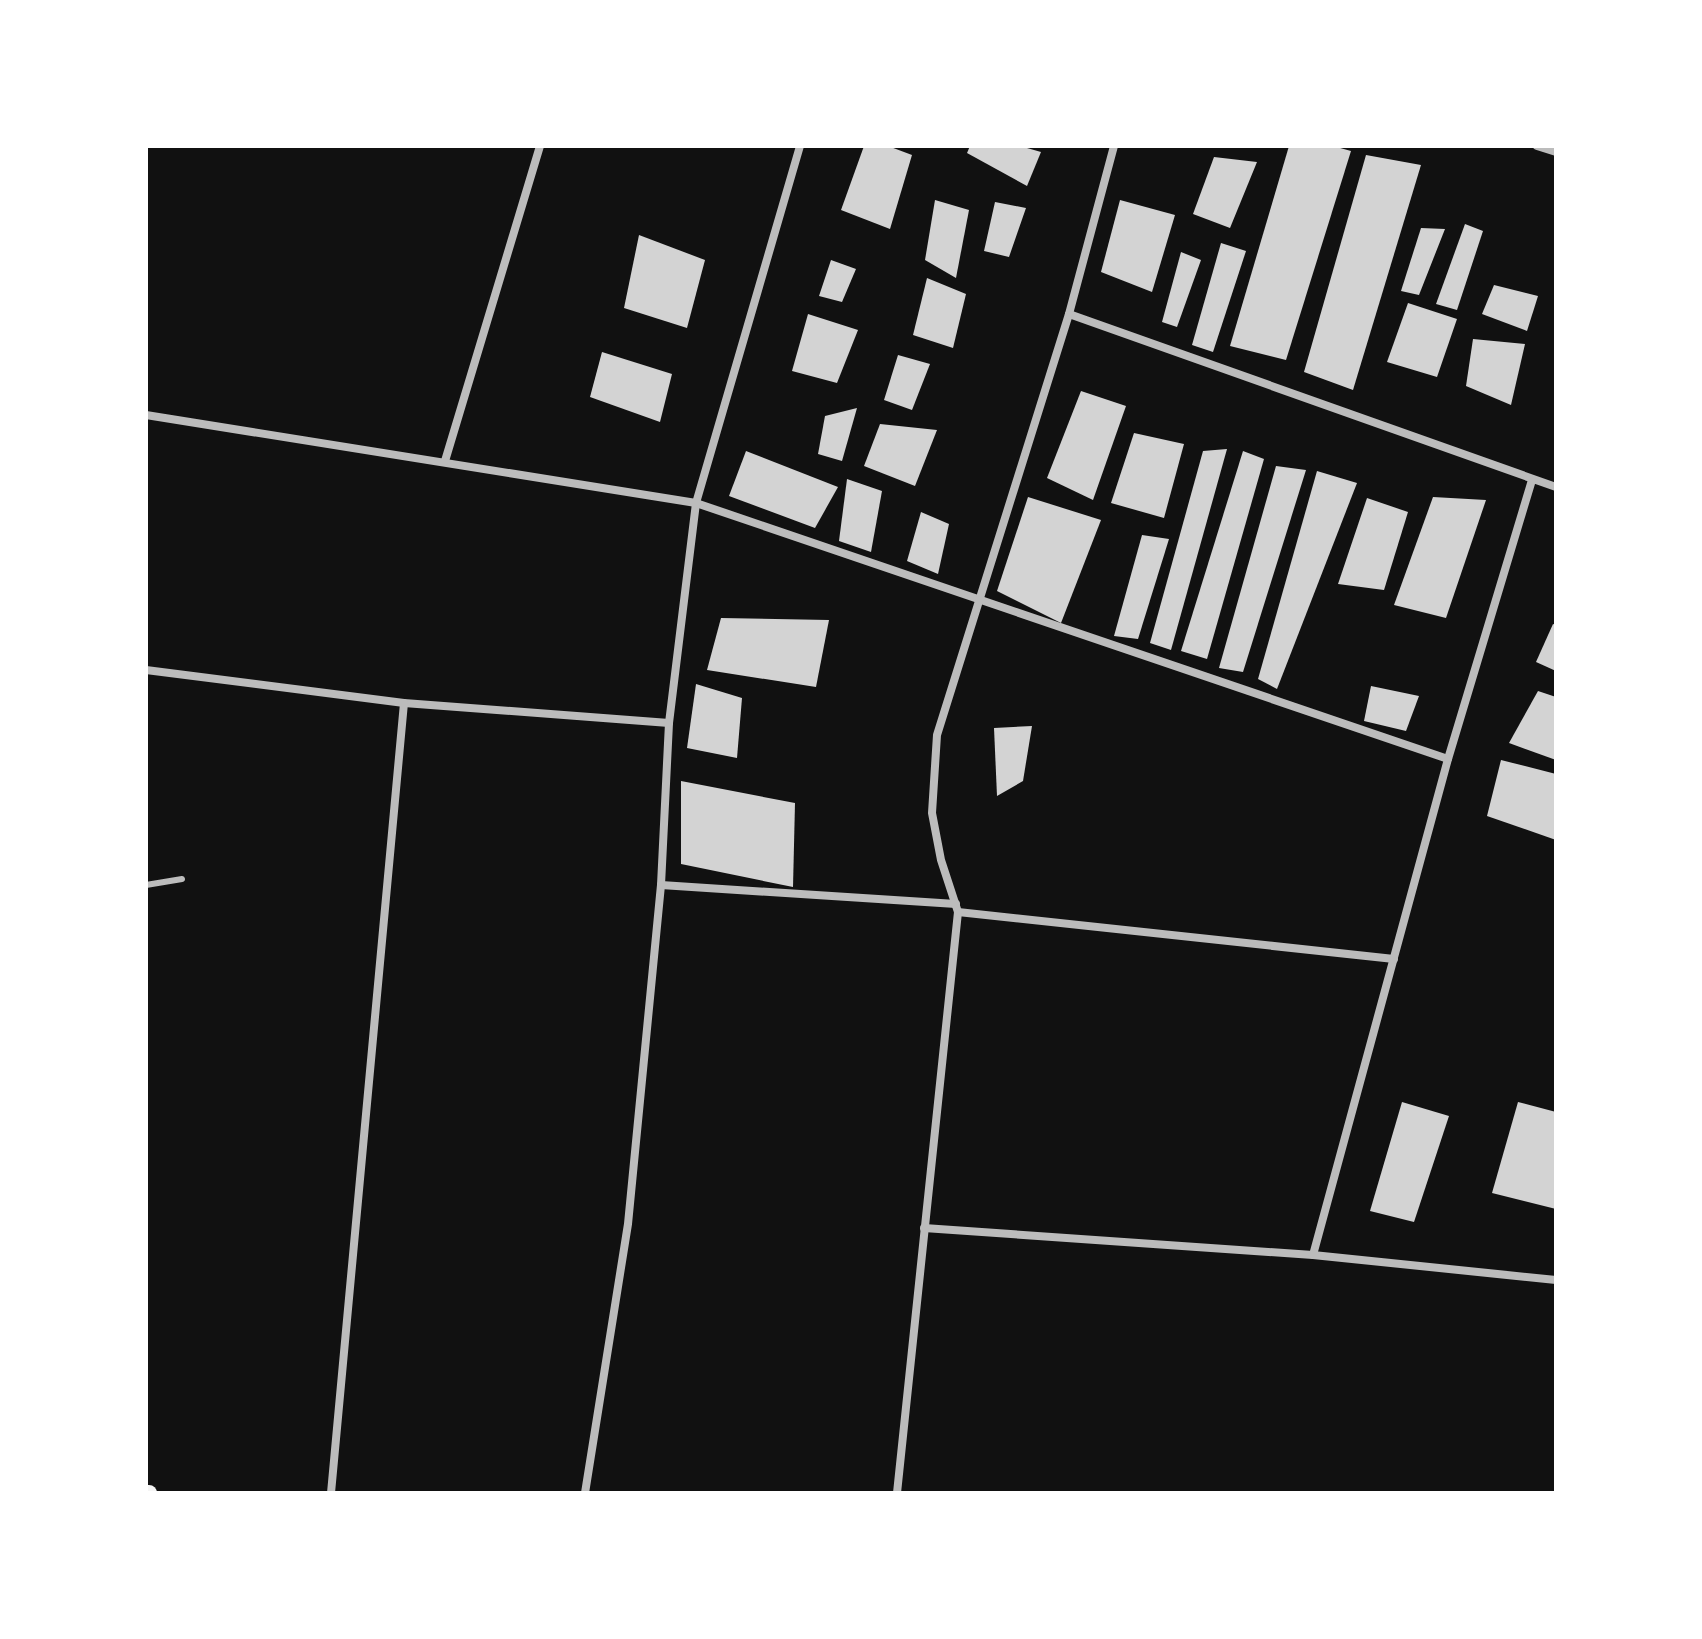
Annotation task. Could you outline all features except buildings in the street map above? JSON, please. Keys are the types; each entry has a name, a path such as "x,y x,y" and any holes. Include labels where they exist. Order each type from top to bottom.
{"street":[{"path":"445,461 540,146"},
{"path":"585,1493 628,1224 661,885 669,723 696,503 800,146"},
{"path":"897,1493 957,908 941,860 932,813 937,735 1069,314 1114,146"},
{"path":"1537,146 1556,152"},
{"path":"1069,314 1556,487"},
{"path":"146,415 696,503 1448,759"},
{"path":"1313,1255 1448,759 1532,480"},
{"path":"146,670 404,703 669,723"},
{"path":"331,1493 404,703"},
{"path":"661,885 957,908 1394,959"},
{"path":"924,1228 1313,1255 1556,1280"}],"lane":[{"path":"146,885 182,879"}]}
